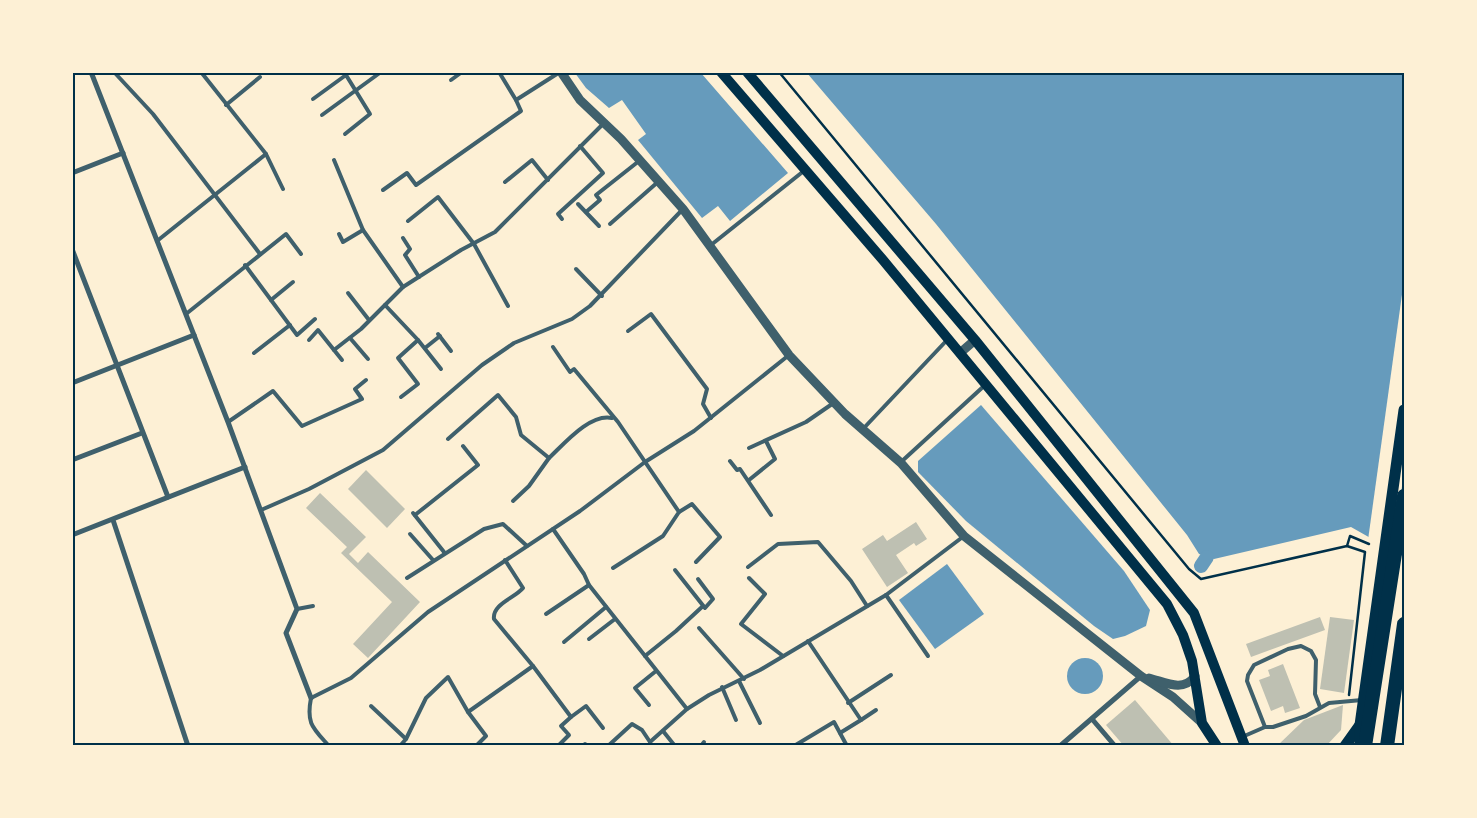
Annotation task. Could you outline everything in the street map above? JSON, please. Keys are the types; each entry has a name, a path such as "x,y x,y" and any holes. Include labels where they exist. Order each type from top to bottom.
{"highway":[{"path":"1365,746 1404,496"},
{"path":"1387,746 1404,624"}],"main road":[{"path":"721,72 986,384 1167,604 1183,635 1192,661 1202,723 1217,746"},
{"path":"747,72 975,340 1194,613 1244,741"},
{"path":"1360,746 1360,725 1404,410"},
{"path":"1345,746 1360,725"}],"street":[{"path":"91,72 262,510 298,609 286,633 311,698"},
{"path":"560,72 580,100 640,160 683,209 789,355 861,430 900,463 964,536 1142,676 1173,697 1202,723"},
{"path":"72,173 123,153"},
{"path":"72,249 168,497"},
{"path":"72,383 194,335"},
{"path":"960,353 975,340"},
{"path":"72,460 142,432"},
{"path":"72,535 245,467"},
{"path":"113,520 188,746"},
{"path":"1142,676 1182,686 1190,683 1195,676"},
{"path":"1060,746 1142,676"},
{"path":"1092,719 1115,746"}],"lane":[{"path":"114,72 152,114 260,254"},
{"path":"201,72 266,154 283,188"},
{"path":"322,115 381,72"},
{"path":"451,80 462,72"},
{"path":"383,190 407,173 416,185 522,111 499,72"},
{"path":"516,100 560,72"},
{"path":"313,99 346,75 370,114 345,134"},
{"path":"226,105 260,77"},
{"path":"334,350 350,338 403,287 461,250 495,232 604,122"},
{"path":"562,219 558,214 603,173 580,146"},
{"path":"157,241 266,154"},
{"path":"334,160 363,230 403,287"},
{"path":"505,182 532,160 548,180"},
{"path":"586,212 600,200 596,196 640,160"},
{"path":"709,246 805,170"},
{"path":"610,224 659,181"},
{"path":"408,221 438,197 474,244 508,306"},
{"path":"578,204 599,226"},
{"path":"262,510 309,489 383,450 418,418 498,354 535,332 572,319 602,296 683,209"},
{"path":"339,234 343,242 363,230"},
{"path":"186,314 286,234 301,254"},
{"path":"403,238 410,249 405,255 420,277"},
{"path":"245,265 297,335 314,319"},
{"path":"576,269 602,296"},
{"path":"271,300 293,282"},
{"path":"348,293 369,320"},
{"path":"385,305 418,340 441,369"},
{"path":"628,331 651,314 707,389 704,404 711,418"},
{"path":"254,353 290,325"},
{"path":"308,340 318,330 342,360"},
{"path":"425,348 439,335 451,351"},
{"path":"350,338 368,359"},
{"path":"861,430 948,339"},
{"path":"401,397 418,384 398,358 418,340"},
{"path":"552,347 570,372 574,369 612,418 618,422 679,512"},
{"path":"329,746 310,724 308,712 311,698 352,678 428,612 553,529 645,462 711,418 789,355"},
{"path":"228,422 273,391 302,426 362,399 355,389 366,380"},
{"path":"900,463 986,384"},
{"path":"448,439 498,395 516,417 521,435 549,458"},
{"path":"749,448 806,422 834,402"},
{"path":"513,501 528,486 549,458 573,435 599,417 612,418"},
{"path":"749,480 775,458 766,441"},
{"path":"444,552 414,514 478,465 462,446"},
{"path":"730,460 737,470 740,469 749,480 771,515"},
{"path":"613,568 663,536 679,512 692,504 720,537 696,562"},
{"path":"407,578 444,552 484,528 503,524 527,546"},
{"path":"553,529 606,607 687,709"},
{"path":"410,534 433,560"},
{"path":"608,746 632,724 642,730 651,744 687,709 722,688 744,679 886,595 964,536"},
{"path":"748,566 778,544 818,542 851,581 867,606"},
{"path":"505,560 523,588 498,607 493,614 494,619 533,666 571,717"},
{"path":"675,570 704,606"},
{"path":"738,628 767,593 749,578"},
{"path":"644,656 704,606 705,608 713,599 698,579"},
{"path":"546,614 589,584"},
{"path":"886,595 928,656"},
{"path":"298,609 313,606"},
{"path":"564,642 606,607"},
{"path":"589,639 615,619"},
{"path":"741,624 783,656"},
{"path":"699,628 744,679"},
{"path":"808,641 861,720"},
{"path":"1265,727 1248,680 1248,675 1254,665 1288,649 1300,646 1311,651 1316,660 1314,694 1320,707"},
{"path":"468,712 533,666"},
{"path":"649,705 635,688 656,671"},
{"path":"848,703 891,675"},
{"path":"400,746 406,739 426,698 448,677 468,712 486,736 476,746"},
{"path":"739,681 760,723"},
{"path":"722,688 736,720"},
{"path":"1244,741 1265,727 1273,727 1306,716 1329,703 1364,700"},
{"path":"371,706 406,739"},
{"path":"558,746 569,735 562,726 586,706 603,728"},
{"path":"840,733 876,710"},
{"path":"794,746 834,722 847,746"},
{"path":"663,731 675,746"}],"path":[{"path":"779,72 1189,569 1201,578 1207,579 1347,546 1365,552 1348,693 1350,701"},
{"path":"1347,546 1350,536 1369,544"}],"water":[{"path":"575,73 701,73 788,173 730,221 718,206 702,218 638,140 646,134 622,100 609,108 586,88"},
{"path":"807,73 1404,73 1404,557 1351,527 1214,559 1199,554 1187,535 936,224"},
{"path":"981,405 1124,571 1150,610 1146,626 1125,636 1113,639 1094,626 966,521 918,472 918,461"},
{"path":"947,564 984,614 935,649 899,600"},
{"path":"1085,658 1097,664 1103,676 1097,688 1085,694 1073,688 1067,676 1073,664"}],"pier":[{"path":"1404,280 1404,471 1393,554 1368,540"}],"building":[{"path":"366,470 405,509 387,528 348,489"},
{"path":"320,493 366,537 349,554 358,563 368,552 420,602 368,658 353,644 392,602 341,553 347,547 306,508"},
{"path":"916,522 927,539 916,546 914,543 896,555 908,573 887,587 862,549 883,535 887,541"},
{"path":"1320,617 1325,630 1251,657 1246,644"},
{"path":"1330,617 1354,620 1344,693 1320,689"},
{"path":"1283,664 1300,708 1285,713 1283,706 1271,711 1259,680 1270,676 1268,670"},
{"path":"1135,700 1174,746 1124,746 1106,725"},
{"path":"1343,705 1341,730 1326,746 1277,746 1304,720"}],"waterway":[{"path":"1201,566 1207,557"}]}
